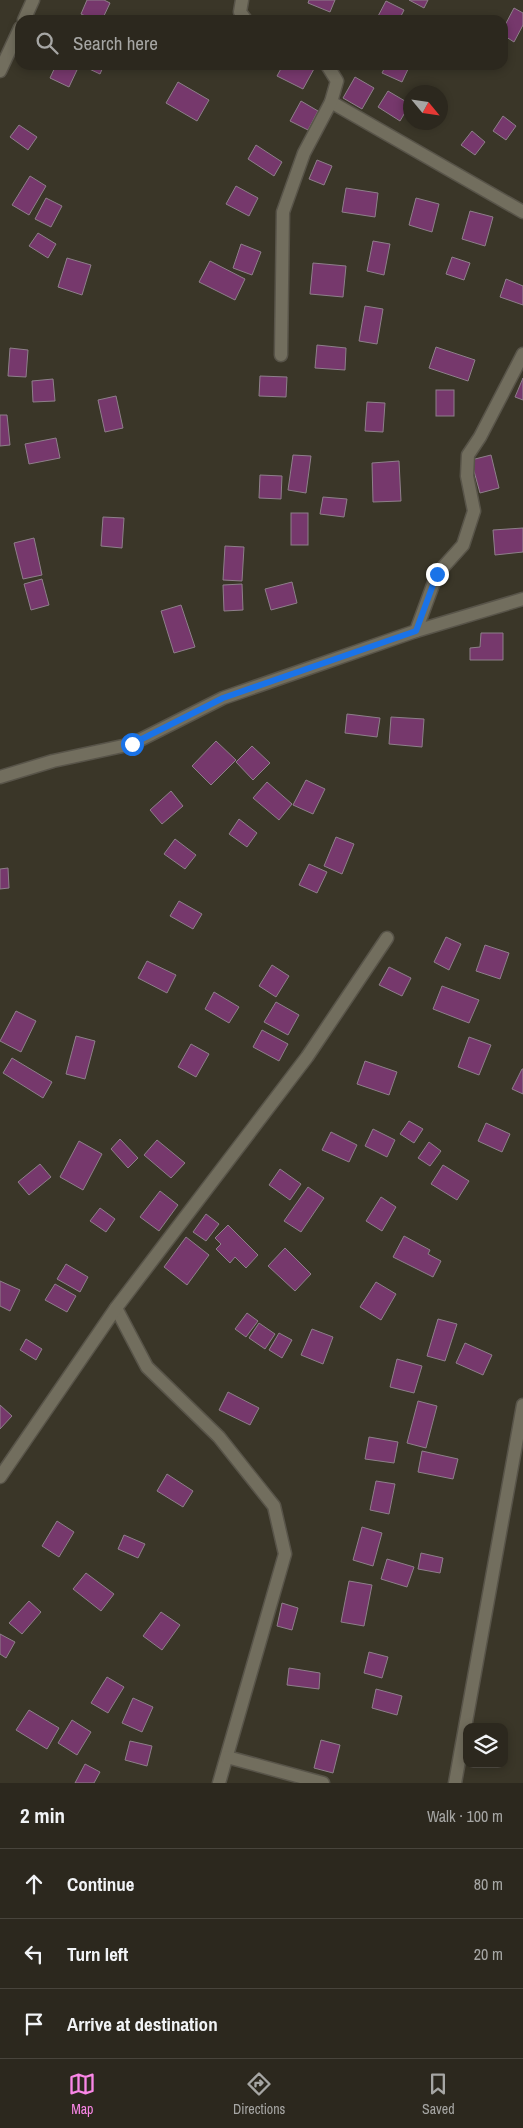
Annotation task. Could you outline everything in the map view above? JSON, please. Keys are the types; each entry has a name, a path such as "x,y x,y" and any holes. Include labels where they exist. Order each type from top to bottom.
{"street":[{"path":"26,15 33,0"},
{"path":"242,0 240,12 242,15"},
{"path":"0,71 15,39"},
{"path":"281,355 283,212 304,153 331,102 337,81 331,70"},
{"path":"331,102 523,212"},
{"path":"416,631 437,574 463,545 474,511 467,476 468,455 480,437 523,354"},
{"path":"0,777 53,762 132,744 223,698 416,631 523,599"},
{"path":"0,1477 116,1308 307,1057 387,938"},
{"path":"116,1308 147,1367 219,1437 274,1506 285,1554 219,1783"},
{"path":"455,1783 523,1405"},
{"path":"227,1757 323,1783"}],"building":[{"path":"87,0 104,0 110,3 104,15 81,14"},
{"path":"309,0 335,0 330,12 308,3"},
{"path":"409,0 428,0 424,8"},
{"path":"386,1 404,10 402,15 379,15"},
{"path":"514,8 523,13 523,25 514,42 508,38 508,19"},
{"path":"54,70 77,70 69,87 50,78"},
{"path":"91,70 102,70 100,74"},
{"path":"280,70 313,70 303,89 277,76"},
{"path":"384,70 408,70 402,82 382,73"},
{"path":"355,77 374,88 362,109 343,98"},
{"path":"178,82 209,100 197,121 166,103"},
{"path":"388,91 403,100 403,116 400,121 378,107"},
{"path":"301,101 318,111 308,130 290,121"},
{"path":"503,116 516,126 506,140 493,131"},
{"path":"19,125 37,137 28,150 10,137"},
{"path":"472,131 485,142 475,155 461,145"},
{"path":"256,145 282,162 274,176 248,159"},
{"path":"317,160 332,166 324,185 309,179"},
{"path":"30,176 46,186 29,215 12,205"},
{"path":"236,186 258,198 249,216 226,204"},
{"path":"346,188 378,193 375,217 342,212"},
{"path":"46,198 62,206 51,227 35,219"},
{"path":"416,198 439,204 432,232 409,225"},
{"path":"470,211 493,217 485,246 462,239"},
{"path":"38,233 56,244 48,258 29,246"},
{"path":"373,241 390,244 384,275 367,271"},
{"path":"241,244 261,252 252,275 233,268"},
{"path":"452,257 470,263 464,280 446,274"},
{"path":"67,258 91,265 82,295 58,287"},
{"path":"210,261 245,279 235,300 199,282"},
{"path":"313,263 346,266 343,297 310,294"},
{"path":"506,279 523,286 523,305 500,297"},
{"path":"365,306 383,309 377,344 359,341"},
{"path":"317,345 346,348 345,370 315,368"},
{"path":"436,347 475,360 468,381 429,368"},
{"path":"10,348 28,350 26,377 8,376"},
{"path":"260,376 287,377 286,397 259,396"},
{"path":"523,378 523,400 515,397"},
{"path":"53,379 55,401 33,402 32,381"},
{"path":"436,390 454,390 454,416 436,416"},
{"path":"116,396 123,428 105,432 98,400"},
{"path":"367,402 385,403 383,432 365,431"},
{"path":"0,415 7,415 10,445 0,446"},
{"path":"56,438 60,458 29,464 25,444"},
{"path":"293,455 311,456 306,493 288,490"},
{"path":"491,455 499,488 480,493 471,460"},
{"path":"399,461 401,501 373,502 372,463"},
{"path":"260,475 282,476 281,499 259,498"},
{"path":"323,497 347,499 344,517 320,514"},
{"path":"291,513 308,513 308,545 291,545"},
{"path":"103,517 124,518 122,548 101,546"},
{"path":"523,528 523,552 495,555 493,530"},
{"path":"34,538 42,575 23,579 14,543"},
{"path":"225,546 244,547 242,581 223,580"},
{"path":"42,579 49,605 31,610 24,584"},
{"path":"292,582 297,603 271,610 265,589"},
{"path":"242,584 243,610 224,611 223,585"},
{"path":"181,605 195,647 174,653 161,611"},
{"path":"481,633 503,633 503,660 470,660 470,648 480,647"},
{"path":"347,714 380,718 377,737 345,733"},
{"path":"391,717 424,719 422,747 389,744"},
{"path":"216,741 236,760 211,785 192,766"},
{"path":"252,746 270,763 253,780 236,762"},
{"path":"306,780 325,789 313,814 293,805"},
{"path":"267,782 292,804 279,820 253,798"},
{"path":"171,791 183,806 162,824 150,810"},
{"path":"239,819 257,833 247,847 229,834"},
{"path":"336,837 354,844 342,874 324,866"},
{"path":"175,839 196,855 185,869 164,854"},
{"path":"309,864 327,872 317,893 299,885"},
{"path":"8,868 9,888 0,889 0,869"},
{"path":"179,901 202,914 193,929 170,916"},
{"path":"446,937 461,944 449,970 434,962"},
{"path":"485,945 509,953 500,979 476,971"},
{"path":"147,961 176,975 167,993 138,978"},
{"path":"272,965 289,976 276,997 259,986"},
{"path":"389,967 411,978 402,996 379,985"},
{"path":"442,986 479,1000 469,1023 433,1009"},
{"path":"214,992 239,1007 229,1023 205,1009"},
{"path":"276,1002 299,1015 288,1035 264,1022"},
{"path":"16,1011 36,1021 21,1052 0,1041"},
{"path":"262,1030 288,1044 279,1061 253,1047"},
{"path":"76,1036 95,1041 85,1079 66,1074"},
{"path":"469,1037 491,1045 479,1075 458,1067"},
{"path":"191,1044 209,1054 196,1077 178,1067"},
{"path":"12,1058 52,1082 43,1098 3,1073"},
{"path":"365,1061 397,1072 389,1095 357,1084"},
{"path":"523,1069 523,1094 512,1089"},
{"path":"409,1121 423,1129 414,1143 400,1134"},
{"path":"486,1123 510,1134 502,1152 478,1141"},
{"path":"373,1129 395,1140 387,1157 365,1146"},
{"path":"331,1132 357,1145 349,1162 322,1150"},
{"path":"120,1139 138,1158 128,1168 111,1149"},
{"path":"157,1140 185,1163 171,1178 144,1155"},
{"path":"79,1141 102,1154 83,1190 60,1177"},
{"path":"429,1142 441,1151 430,1166 418,1158"},
{"path":"40,1164 51,1177 29,1195 18,1182"},
{"path":"443,1165 469,1181 457,1200 431,1184"},
{"path":"280,1169 301,1184 290,1200 269,1185"},
{"path":"308,1187 324,1198 301,1232 284,1221"},
{"path":"160,1191 178,1205 159,1231 140,1217"},
{"path":"381,1197 396,1207 382,1231 366,1221"},
{"path":"100,1208 115,1219 106,1232 90,1221"},
{"path":"206,1214 219,1224 206,1241 193,1232"},
{"path":"228,1225 258,1255 246,1268 235,1257 230,1263 216,1249 221,1244 215,1238"},
{"path":"404,1236 430,1250 428,1254 441,1261 433,1277 393,1257"},
{"path":"186,1237 209,1255 187,1285 164,1267"},
{"path":"285,1248 311,1274 295,1291 268,1266"},
{"path":"66,1264 88,1277 80,1292 57,1279"},
{"path":"0,1281 20,1290 10,1311 0,1306"},
{"path":"376,1282 396,1294 381,1320 360,1307"},
{"path":"55,1284 76,1296 67,1312 45,1300"},
{"path":"247,1313 258,1321 246,1337 235,1329"},
{"path":"438,1319 457,1324 445,1361 427,1356"},
{"path":"259,1323 275,1334 265,1349 249,1338"},
{"path":"312,1329 333,1337 323,1364 301,1355"},
{"path":"279,1333 292,1340 282,1358 269,1350"},
{"path":"26,1339 42,1349 36,1360 20,1350"},
{"path":"465,1343 492,1355 483,1375 456,1363"},
{"path":"397,1359 422,1366 414,1393 390,1387"},
{"path":"228,1392 259,1408 250,1425 219,1410"},
{"path":"418,1401 437,1406 426,1448 407,1443"},
{"path":"0,1405 12,1416 0,1429"},
{"path":"369,1437 398,1442 394,1463 365,1459"},
{"path":"422,1451 458,1459 453,1479 418,1472"},
{"path":"167,1474 193,1491 183,1507 157,1491"},
{"path":"376,1481 395,1484 389,1514 370,1510"},
{"path":"57,1521 74,1532 59,1557 42,1546"},
{"path":"362,1527 382,1533 373,1566 353,1560"},
{"path":"124,1535 145,1544 138,1558 118,1549"},
{"path":"421,1553 443,1558 440,1573 418,1569"},
{"path":"387,1559 414,1567 407,1587 381,1579"},
{"path":"86,1573 114,1594 101,1611 73,1589"},
{"path":"349,1581 372,1585 364,1626 341,1622"},
{"path":"29,1601 41,1612 22,1634 9,1623"},
{"path":"282,1603 298,1608 292,1630 277,1626"},
{"path":"161,1612 180,1625 162,1650 143,1636"},
{"path":"0,1634 15,1642 6,1658 0,1654"},
{"path":"369,1652 388,1657 382,1678 364,1673"},
{"path":"289,1668 320,1673 319,1689 287,1685"},
{"path":"107,1677 124,1687 108,1713 91,1703"},
{"path":"376,1689 402,1696 397,1715 372,1708"},
{"path":"133,1698 153,1707 142,1732 122,1723"},
{"path":"29,1710 59,1728 47,1749 16,1730"},
{"path":"72,1720 91,1732 77,1755 58,1743"},
{"path":"321,1740 340,1745 333,1773 314,1768"},
{"path":"130,1741 152,1746 147,1766 125,1760"},
{"path":"85,1764 100,1772 94,1783 75,1783"}],"route":[{"path":"132,744 223,698 416,631 437,574"}]}
